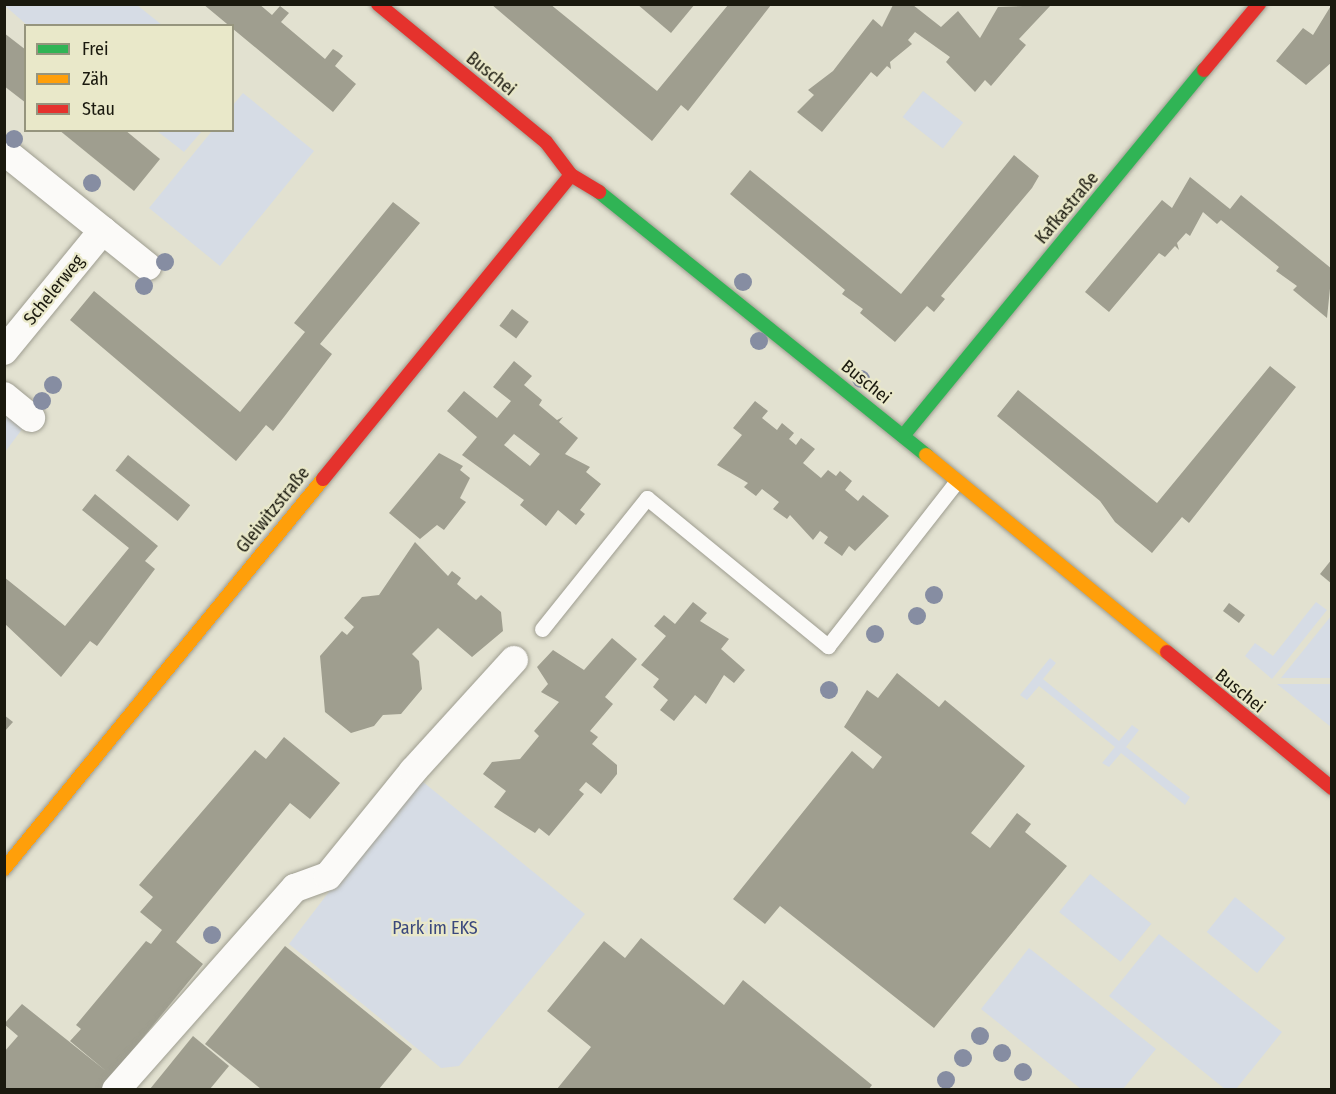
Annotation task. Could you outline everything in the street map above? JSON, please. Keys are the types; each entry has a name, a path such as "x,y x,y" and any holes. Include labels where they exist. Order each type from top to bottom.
{"street":[{"name":"Buschei","path":"378,4 546,142 571,175 618,203 1332,788"},
{"name":"Kafkastraße","path":"903,436 1259,4"},
{"path":"4,151 147,266"},
{"name":"Gleiwitzstraße","path":"4,869 571,175"},
{"name":"Schelerweg","path":"4,351 103,230"},
{"path":"4,396 31,418"},
{"path":"116,1089 295,888 328,876 412,771 514,660"}],"lane":[{"path":"542,629 647,498 828,646 956,482"}],"green space":[{"path":"4,5 137,5 161,24 26,24"},
{"path":"923,91 963,122 943,148 903,117"},
{"path":"243,93 314,151 220,266 149,208 211,132 234,132 234,104"},
{"path":"158,132 201,132 184,152"},
{"path":"4,414 23,428 5,452 4,452"},
{"path":"1316,602 1327,610 1272,679 1245,656 1255,643 1273,656"},
{"path":"1331,616 1331,678 1281,678"},
{"path":"1050,658 1056,663 1043,679 1119,741 1132,725 1139,730 1126,747 1190,797 1185,805 1121,753 1109,767 1102,763 1115,747 1039,686 1027,700 1020,695"},
{"path":"1277,684 1331,684 1331,727"},
{"name":"Park im EKS","path":"417,777 585,914 459,1066 441,1068 289,944"},
{"path":"1090,874 1151,924 1121,962 1059,912"},
{"path":"1235,897 1286,938 1257,973 1207,932"},
{"path":"1159,934 1282,1032 1236,1089 1225,1089 1109,996"},
{"path":"1029,948 1156,1049 1123,1089 1081,1089 981,1009"}],"building":[{"path":"203,4 259,4 272,15 280,6 289,13 281,22 325,59 333,49 343,56 335,66 356,84 333,112 234,30 234,24 227,24"},
{"path":"491,4 550,4 657,91 728,5 771,5 688,111 681,105 652,141"},
{"path":"637,4 695,4 671,33"},
{"path":"1332,4 1332,62 1306,85 1276,61 1303,28 1313,35"},
{"path":"893,5 913,5 941,27 958,11 980,38 998,7 1051,5 1019,39 1026,45 991,86 985,80 975,92 946,62 950,57 915,32 908,40 912,44 890,62 891,69 887,66 877,77 871,72 822,132 797,112 814,95 808,90 833,71 873,19 882,27"},
{"path":"4,33 24,48 24,101 4,86"},
{"path":"61,132 127,132 160,159 134,191"},
{"path":"1014,155 1039,176 1032,188 941,296 945,299 934,312 927,306 895,342 860,313 863,309 842,294 845,290 730,194 750,170 901,294"},
{"path":"1190,177 1230,209 1241,195 1332,269 1327,318 1293,290 1297,286 1276,271 1279,267 1221,220 1217,224 1203,212 1190,236 1186,233 1177,243 1179,250 1175,246 1165,257 1159,253 1109,312 1085,292 1162,200 1172,208"},
{"path":"393,202 420,223 320,344 332,354 284,417 273,431 266,425 236,461 70,320 94,291 240,412 305,332 294,323"},
{"path":"512,309 529,322 516,338 499,326"},
{"path":"514,361 532,376 524,385 542,400 539,405 557,420 563,417 559,422 578,438 565,454 590,467 586,472 601,484 580,510 585,514 576,525 558,510 546,526 520,505 524,500 462,455 477,437 447,411 464,391 497,418 511,401 493,387","holes":["514,434 540,454 530,466 504,445"]},
{"path":"1270,366 1296,387 1189,523 1182,517 1152,553 1115,522 1100,501 997,416 1018,390 1157,503"},
{"path":"755,401 768,411 762,418 777,430 782,423 794,433 789,439 796,445 801,438 815,449 803,463 821,478 828,470 836,476 840,471 852,481 845,490 858,501 863,495 889,516 855,551 849,546 842,556 824,543 828,537 820,531 813,540 790,515 787,519 773,509 779,502 762,489 756,496 744,487 748,483 717,465 742,435 733,428"},
{"path":"439,453 463,466 460,470 470,478 460,498 466,502 444,530 437,525 420,539 389,513"},
{"path":"128,455 190,505 178,521 115,471"},
{"path":"95,494 158,546 145,561 155,569 97,646 90,641 61,677 4,623 4,577 65,626 129,548 82,510"},
{"path":"415,542 448,576 452,571 461,578 457,584 476,600 481,595 501,612 503,631 472,657 438,628 412,654 419,661 422,689 401,714 383,715 374,726 351,733 325,712 320,656 342,631 347,635 354,627 344,618 362,597 379,595"},
{"path":"1332,559 1332,584 1320,574"},
{"path":"693,602 707,613 700,621 729,639 721,649 745,670 734,683 724,675 706,704 695,695 674,721 660,710 668,700 653,687 659,679 641,665 666,636 654,626 664,615 675,624"},
{"path":"1229,603 1245,615 1239,623 1223,611"},
{"path":"612,638 637,659 605,697 613,704 590,731 598,737 592,744 617,765 617,774 601,794 586,782 579,790 584,794 549,836 539,828 535,833 494,807 506,791 483,774 492,762 520,759 539,736 534,731 559,702 541,692 548,684 537,667 553,650 584,670"},
{"path":"897,673 939,707 945,700 1025,766 971,833 990,848 1017,813 1031,824 1025,832 1067,866 934,1028 780,906 765,924 733,899 852,751 873,769 882,757 844,727 867,690 878,698"},
{"path":"4,715 13,722 4,732"},
{"path":"284,737 340,783 310,819 290,803 176,942 203,964 101,1089 4,1089 4,1052 18,1036 4,1024 22,1004 106,1071 70,1041 81,1029 76,1025 146,941 151,944 162,930 140,912 153,897 139,885 255,750 266,759"},
{"path":"641,938 724,1005 743,980 872,1085 869,1089 557,1089 591,1047 547,1011 604,941 625,958"},
{"path":"285,946 412,1049 379,1089 261,1089 205,1044"},
{"path":"193,1036 229,1066 210,1089 150,1089"}],"traffic: fast":[{"path":"903,436 1204,70"},
{"path":"599,192 926,455"}],"traffic: slow":[{"path":"926,455 1167,652"},
{"path":"4,869 323,479"}],"traffic: jam":[{"path":"378,4 546,142 571,175 599,192"},
{"path":"1204,70 1259,4"},
{"path":"323,479 571,175"},
{"path":"1167,652 1332,788"}]}
